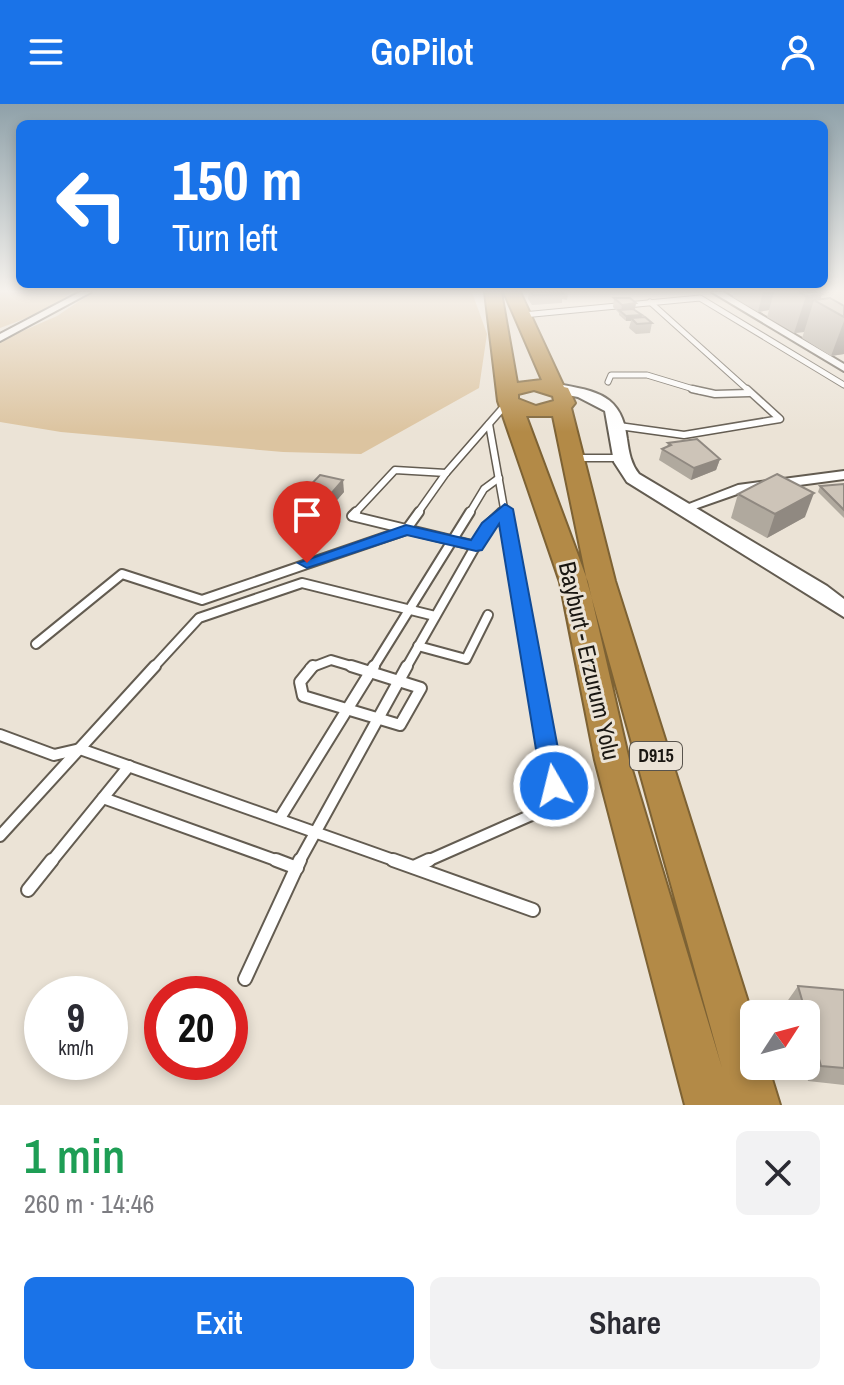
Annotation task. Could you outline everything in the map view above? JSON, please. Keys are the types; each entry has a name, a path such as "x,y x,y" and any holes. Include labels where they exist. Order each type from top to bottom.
{"highway":[{"name":"Bayburt - Erzurum Yolu","path":"498,339 505,405 574,582 612,760 709,1105"},
{"name":"Bayburt - Erzurum Yolu","path":"533,339 559,397 601,581 756,1105"},
{"path":"505,405 533,411 559,397"}],"street":[{"path":"795,339 844,368"},
{"path":"559,397 618,422 620,458 633,478 819,591 844,610"},
{"path":"683,509 738,489 844,475"}],"lane":[{"path":"618,422 684,435 780,419 690,339"},
{"path":"769,339 844,385"},
{"path":"608,382 611,375 645,374 702,392 749,393"},
{"path":"36,644 122,574 202,600 406,530 446,473 505,405"},
{"path":"413,867 536,813 554,786 499,478 505,405"},
{"path":"571,458 620,458"},
{"path":"446,473 395,470 352,516 476,546"},
{"path":"280,818 484,489 499,478"},
{"path":"246,976 314,830 487,526 505,509"},
{"path":"0,836 199,618 302,583 435,616"},
{"path":"418,646 466,659 488,615"},
{"path":"331,660 399,681 421,688 400,725 346,712 303,696 299,686 302,675 312,666 331,660"},
{"path":"0,735 54,755 80,749 533,910"},
{"path":"28,890 129,766"},
{"path":"103,798 297,868"}],"shaded area":[{"path":"486,339 479,388 361,454 283,452 61,432 0,422 0,341"}],"building":[{"path":"697,439 720,459 694,468 662,449 671,445 668,443"},
{"path":"777,474 814,493 775,514 738,494"},
{"path":"320,475 343,480 323,503 299,497"},
{"path":"844,484 844,510 820,486"},
{"path":"798,986 844,990 844,1068 821,1066 820,1000 802,1000"}],"route":[{"path":"307,563 406,530 476,546 487,526 505,509 554,786"}]}
